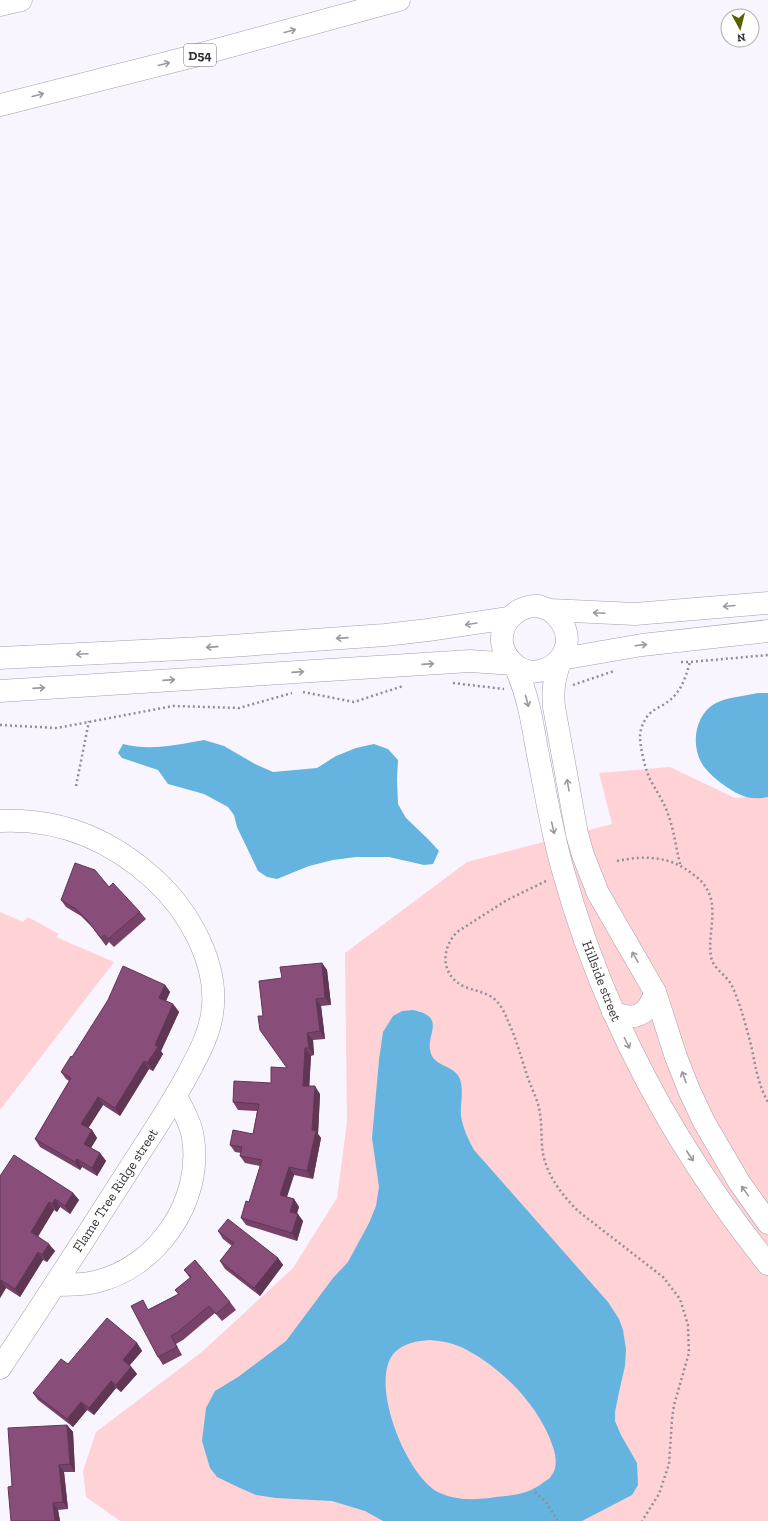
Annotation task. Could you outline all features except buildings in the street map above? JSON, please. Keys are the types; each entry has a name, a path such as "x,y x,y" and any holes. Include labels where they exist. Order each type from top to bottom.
{"main road":[{"path":"0,5 21,0"},
{"name":"D54","path":"0,105 194,56 398,0"},
{"path":"768,603 635,614 550,610 539,606 528,607 517,611 510,618 504,627 502,637 503,647 507,656 514,664 523,669 533,671 543,670 552,666 561,659 642,645 768,632"},
{"path":"550,610 559,617 565,626 568,637 566,648 555,676 552,692 573,814 583,855 595,887 655,992 676,1057 704,1122 739,1182 768,1223"},
{"path":"0,658 202,648 385,635 510,618"},
{"path":"0,691 470,661 514,664"},
{"name":"Hillside street","path":"514,664 522,681 530,711 551,820 562,866 578,918 613,1012 660,1106 687,1152 716,1196 768,1264"},
{"name":"Flame Tree Ridge street","path":"0,821 23,820 48,823 73,830 97,839 119,851 140,866 173,899 186,917 206,956 211,974 213,993 212,1012 208,1031 201,1050 176,1096 0,1368"},
{"path":"613,1012 621,1016 630,1017 640,1015 652,1002 655,992"},
{"path":"55,1285 76,1285 96,1282 126,1269 149,1254 163,1240 174,1223 191,1184 194,1161 193,1138 187,1116 176,1096"}],"path":[{"path":"676,662 768,655"},
{"path":"680,865 669,816 650,780 640,738 646,717 653,710 673,698 686,679 690,662"},
{"path":"552,692 619,670"},
{"path":"449,683 512,690 525,694"},
{"path":"0,725 57,728 173,706 239,708 299,692 354,702 408,685"},
{"path":"76,786 89,721"},
{"path":"617,861 630,858 670,860 697,877 705,885 710,895 712,905 711,956 716,967 732,984 748,1035 756,1072 768,1102"},
{"path":"552,879 507,900 457,932 447,945 445,954 446,962 450,974 459,983 466,987 486,993 495,999 508,1020 538,1104 541,1119 544,1160 549,1172 566,1198 584,1216 663,1277 680,1299 685,1312 688,1326 689,1353 674,1405 669,1464 659,1494 642,1521"},
{"path":"535,1492 546,1502 558,1521"}],"shaded area":[{"path":"670,767 735,798 768,795 768,1521 120,1521 86,1497 83,1471 96,1432 203,1351 293,1268 337,1198 347,1122 345,953 467,862 612,824 599,773"},
{"path":"0,912 23,922 28,917 59,934 56,937 114,962 0,1110"}],"water":[{"path":"758,693 768,693 768,797 754,798 736,793 708,772 701,762 698,754 696,738 699,721 709,708 726,699"},
{"path":"204,740 224,746 255,764 273,772 317,768 336,756 356,748 374,744 388,749 398,760 398,804 406,818 439,851 433,864 424,865 389,857 356,857 333,860 309,866 277,879 267,877 258,871 237,827 234,815 228,807 204,794 168,784 158,770 122,758 118,753 123,744 153,747"},
{"path":"413,1010 424,1013 433,1023 430,1042 432,1056 435,1060 454,1071 460,1079 462,1088 461,1116 466,1133 474,1150 608,1302 619,1319 623,1330 626,1349 625,1366 615,1412 615,1421 637,1463 638,1485 632,1495 582,1521 383,1521 365,1511 332,1501 276,1498 256,1495 217,1477 210,1468 202,1441 206,1408 215,1391 238,1377 286,1341 333,1278 348,1262 369,1223 376,1206 379,1187 372,1138 383,1032 393,1016 402,1011","holes":["429,1340 448,1343 467,1350 494,1368 519,1391 539,1418 547,1432 554,1451 556,1466 549,1479 533,1489 522,1493 509,1496 475,1499 461,1499 447,1496 427,1484 415,1469 404,1450 388,1405 386,1384 388,1366 395,1352 403,1346 411,1343"]}]}
